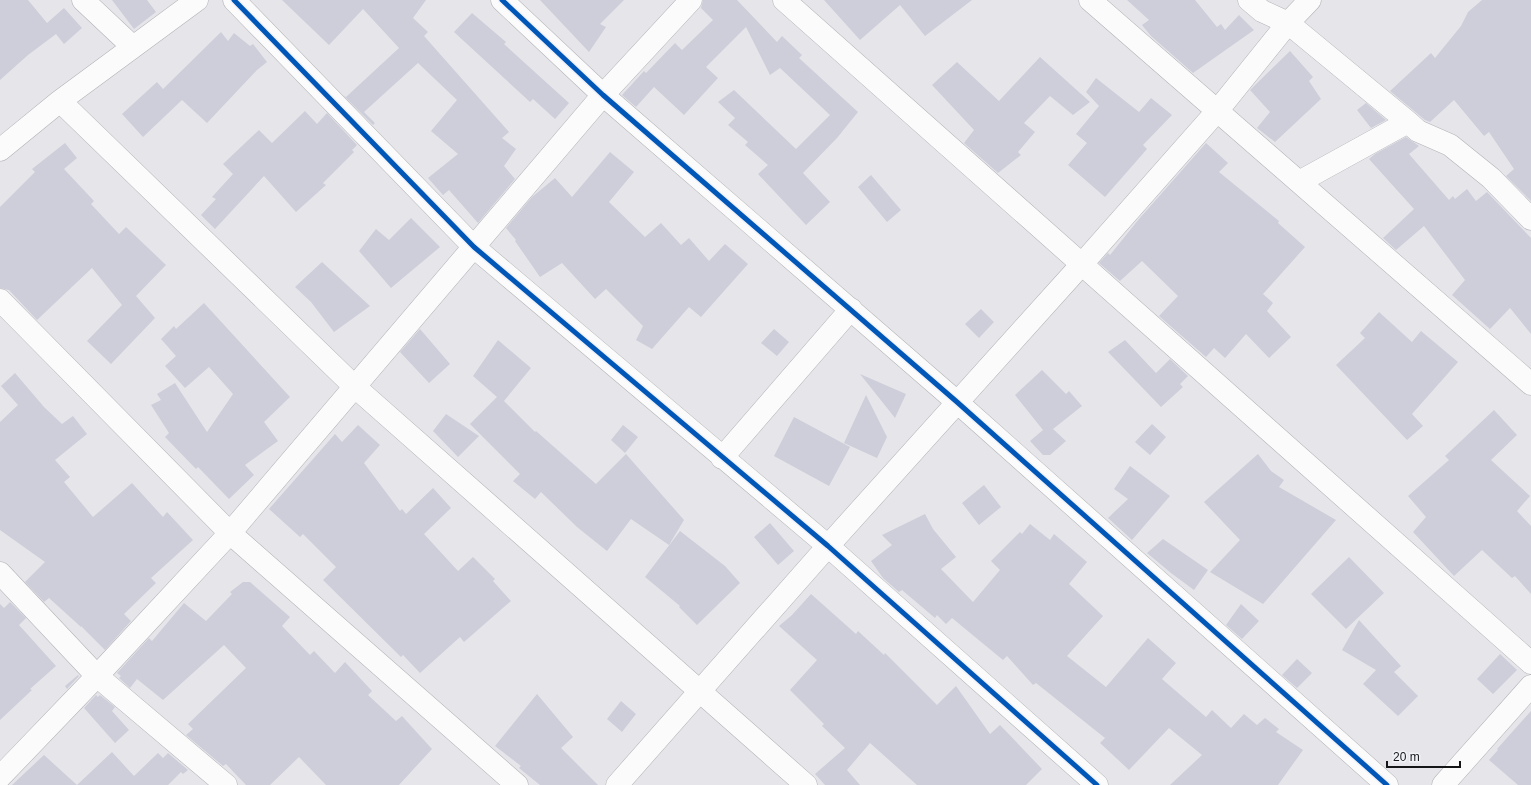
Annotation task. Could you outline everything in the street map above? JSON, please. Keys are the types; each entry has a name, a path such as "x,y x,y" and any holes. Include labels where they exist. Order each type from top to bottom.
{"street":[{"path":"83,0 133,47"},
{"path":"234,0 474,247 828,546 1097,785"},
{"path":"502,0 602,95 957,402 1387,785"},
{"path":"0,777 97,676 230,533 602,95 691,0"},
{"path":"784,0 1531,663"},
{"path":"1090,0 1531,384"},
{"path":"1250,0 1262,11 1288,23 1418,131 1450,145 1491,178 1531,218"},
{"path":"617,785 698,691 1082,264 1218,110 1288,23 1310,0"},
{"path":"0,150 60,100 133,47 186,3"},
{"path":"60,100 354,386 806,785"},
{"path":"1299,182 1408,122"},
{"path":"0,300 230,533 517,785"},
{"path":"722,458 851,309"},
{"path":"0,573 97,676 226,785"},
{"path":"1443,785 1531,686"}],"building":[{"path":"0,0 28,0 47,23 64,8 82,28 64,44 56,34 28,55 0,80"},
{"path":"112,0 147,0 156,12 134,29"},
{"path":"282,0 426,0 413,18 428,32 424,36 509,132 502,138 516,149 504,166 515,179 478,223 449,190 443,195 428,178 458,154 431,131 457,100 418,63 364,112 375,123 373,125 343,95 346,97 399,48 363,9 329,45"},
{"path":"540,0 624,0 600,24 606,27 589,52"},
{"path":"703,0 737,0 777,42 782,36 802,55 799,58 858,112 837,138 803,173 830,202 806,225 758,174 768,165 745,145 748,142 728,125 735,118 718,102 734,90 796,149 830,115 780,68 770,75 746,27 706,67 718,78 684,115 654,87 636,107 622,95 644,71 646,73 675,43 682,50 713,20 701,8"},
{"path":"824,0 972,0 925,36 900,5 860,40"},
{"path":"1127,0 1195,0 1217,27 1221,24 1225,30 1239,15 1254,30 1193,73 1151,36 1142,25 1149,20"},
{"path":"1482,0 1531,0 1531,201 1506,176 1514,169 1489,132 1484,136 1454,100 1430,122 1425,120 1390,91 1431,53 1435,58 1461,26 1468,12"},
{"path":"472,13 506,42 504,44 569,103 555,119 533,99 530,102 454,32"},
{"path":"221,32 228,41 234,33 250,46 253,44 267,62 257,70 207,123 182,100 143,137 122,114 157,82 163,89"},
{"path":"1290,51 1313,77 1309,81 1321,99 1275,142 1257,128 1270,112 1250,90"},
{"path":"1040,57 1090,102 1073,115 1050,96 1024,123 1035,132 1018,152 1021,155 998,173 964,143 974,130 932,85 957,62 999,101"},
{"path":"1096,78 1139,112 1151,98 1172,115 1143,145 1147,149 1105,197 1068,165 1087,143 1076,134 1099,106 1086,92"},
{"path":"1366,103 1386,120 1371,128 1357,110"},
{"path":"305,111 317,124 327,113 357,145 352,150 354,152 323,183 326,185 296,212 264,176 215,229 201,215 216,199 212,197 233,174 223,164 259,130 272,143"},
{"path":"1406,137 1419,146 1409,154 1449,200 1453,196 1455,199 1467,189 1476,201 1487,192 1531,238 1531,334 1510,308 1490,329 1452,295 1465,280 1424,226 1396,250 1383,238 1414,209 1369,159 1375,154"},
{"path":"65,143 77,158 64,169 94,201 91,204 119,234 126,227 166,265 136,296 155,318 111,364 87,341 122,305 92,268 37,320 9,290 0,288 0,207 35,172 32,169"},
{"path":"1206,143 1228,163 1219,172 1279,221 1278,223 1305,247 1263,294 1273,303 1267,311 1291,337 1269,358 1246,334 1225,358 1214,348 1206,357 1159,316 1178,296 1142,261 1120,281 1099,263 1108,253 1110,255 1139,219"},
{"path":"610,152 634,172 609,202 645,237 661,223 681,245 689,238 709,261 725,244 748,264 701,317 689,307 652,349 636,340 643,326 606,289 595,299 562,263 540,277 515,241 516,240 506,228 532,197 555,178 572,197"},
{"path":"871,175 901,210 887,222 858,187"},
{"path":"411,218 440,247 391,288 359,251 376,229 389,240"},
{"path":"322,262 370,306 334,332 311,302 295,287"},
{"path":"204,303 290,397 264,422 278,441 245,465 254,475 229,499 198,467 196,469 165,437 169,433 151,405 161,400 157,394 175,383 207,432 233,394 209,367 185,388 165,366 176,356 161,339 174,326 176,329"},
{"path":"981,309 994,322 979,338 965,324"},
{"path":"1379,312 1412,342 1421,331 1458,362 1412,414 1423,426 1407,440 1336,365 1365,338 1360,333"},
{"path":"420,329 450,364 429,383 400,352"},
{"path":"774,329 789,342 777,356 761,343"},
{"path":"498,340 531,368 504,401 535,432 536,431 596,484 626,454 684,520 669,545 631,519 607,551 577,527 541,492 535,499 513,481 520,474 470,424 497,397 473,376"},
{"path":"1125,340 1156,373 1170,359 1188,376 1180,384 1183,387 1161,407 1108,352"},
{"path":"1042,370 1066,394 1069,391 1082,406 1053,429 1066,441 1050,455 1043,455 1030,441 1043,430 1015,395"},
{"path":"15,373 44,407 62,424 73,416 87,434 55,460 70,477 64,482 93,517 132,483 163,517 167,512 193,540 151,578 156,583 124,614 131,621 105,650 81,626 49,598 44,602 25,582 45,562 0,530 0,422 18,405 1,386"},
{"path":"860,374 906,394 895,418"},
{"path":"866,395 887,437 877,458 844,443"},
{"path":"1494,410 1517,435 1491,460 1530,496 1517,511 1531,526 1531,594 1515,576 1512,578 1482,550 1454,576 1413,532 1426,517 1408,496 1449,460 1445,456"},
{"path":"446,414 479,436 458,457 433,431"},
{"path":"794,417 850,447 829,486 774,456"},
{"path":"1152,424 1166,437 1150,455 1135,442"},
{"path":"358,425 380,445 364,463 400,511 402,509 406,514 433,488 451,508 424,534 458,571 473,557 495,579 493,581 511,601 464,642 460,637 420,673 403,655 401,657 323,580 336,567 303,534 300,537 269,509 335,434 342,442"},
{"path":"623,425 638,437 625,453 611,440"},
{"path":"1258,454 1271,471 1284,480 1279,487 1336,520 1263,604 1210,572 1240,540 1204,502"},
{"path":"1130,466 1170,496 1132,540 1108,518 1128,499 1114,489"},
{"path":"984,485 1001,507 979,525 962,503"},
{"path":"925,514 933,529 956,557 941,569 973,602 1000,570 991,561 1020,532 1022,534 1030,524 1050,540 1054,534 1087,562 1069,584 1103,616 1067,656 1106,687 1148,638 1176,663 1162,679 1206,717 1212,710 1231,728 1244,714 1257,725 1265,718 1279,729 1276,732 1303,750 1278,785 1170,785 1202,755 1169,728 1129,770 1100,743 1105,738 1036,683 1033,685 1007,656 1003,660 952,618 946,624 937,615 935,618 902,590 899,592 883,578 871,561 892,545 882,535"},
{"path":"770,523 794,551 778,565 754,537"},
{"path":"680,531 725,566 740,583 697,625 679,607 680,606 645,577"},
{"path":"1163,539 1208,570 1194,590 1147,553"},
{"path":"1349,557 1384,593 1346,629 1311,594"},
{"path":"243,582 250,582 290,617 282,626 310,655 314,651 335,673 345,662 372,691 368,695 396,721 402,716 432,749 399,785 326,785 299,757 270,785 246,785 226,764 223,766 186,735 193,729 188,724 246,668 224,645 163,700 137,679 130,688 119,678 121,676 117,673 149,638 152,641 184,603 206,621 232,594 230,592"},
{"path":"811,594 856,634 858,631 884,655 885,653 937,705 956,686 990,734 1000,725 1042,769 1026,785 917,785 870,743 847,770 860,785 825,785 815,774 845,748 822,726 824,724 790,690 817,660 779,626 792,615"},
{"path":"10,602 26,618 19,625 56,666 30,689 32,690 0,720 0,604 4,608"},
{"path":"1241,604 1259,621 1242,639 1226,625"},
{"path":"1359,620 1401,666 1394,672 1418,696 1398,716 1363,684 1376,670 1342,650"},
{"path":"1500,654 1517,670 1493,694 1477,679"},
{"path":"1297,659 1312,673 1297,688 1282,675"},
{"path":"78,675 79,676 67,689 65,686"},
{"path":"537,694 573,737 561,748 598,785 540,785 519,768 521,766 495,746"},
{"path":"96,695 98,697 100,695 115,707 112,711 129,730 115,743 84,708"},
{"path":"621,701 636,714 622,732 607,719"},
{"path":"1531,711 1531,785 1518,785 1489,760"},
{"path":"112,752 134,776 158,753 163,758 168,753 188,770 183,774 181,772 168,785 77,785"},
{"path":"44,755 77,785 12,785"}],"cycle path":[{"path":"234,0 474,247 828,546 1097,785"},
{"path":"502,0 603,95 957,402 1387,785"}]}
